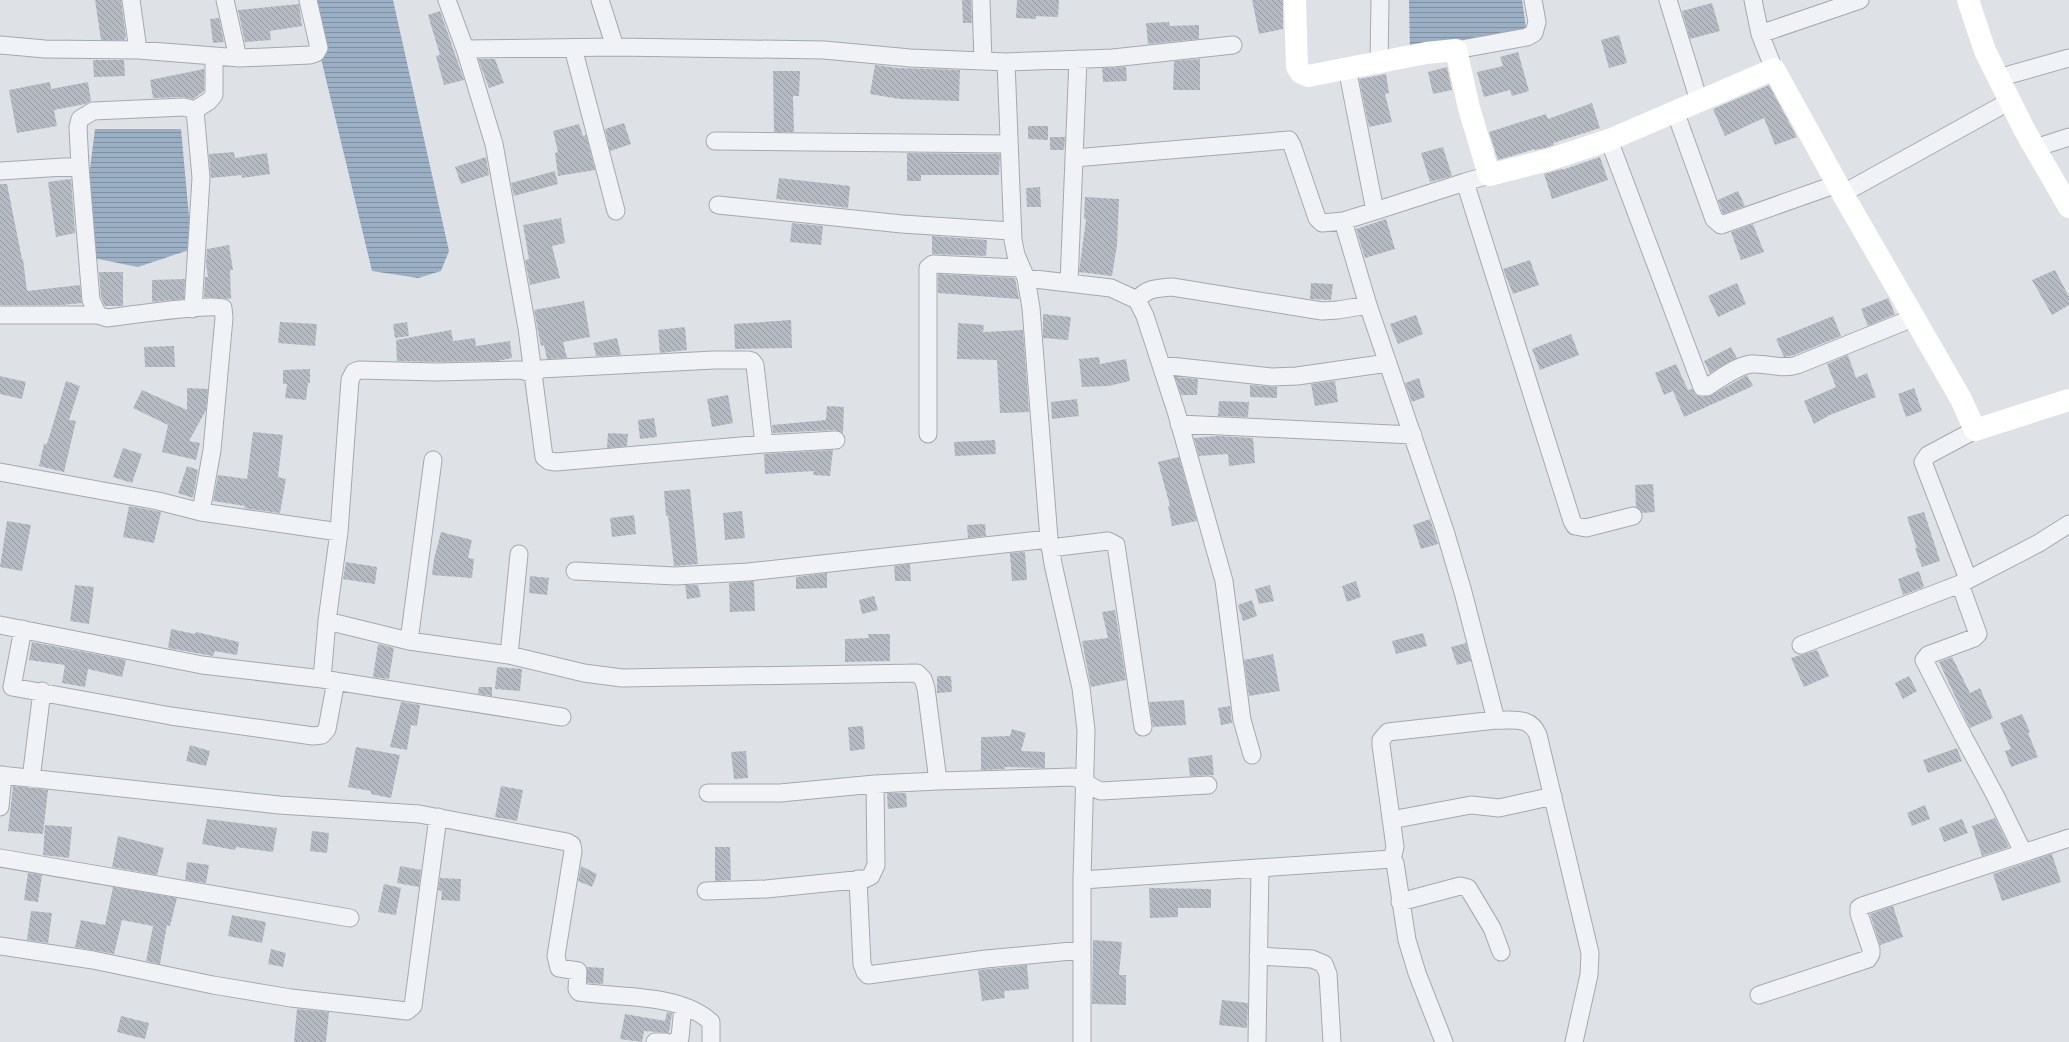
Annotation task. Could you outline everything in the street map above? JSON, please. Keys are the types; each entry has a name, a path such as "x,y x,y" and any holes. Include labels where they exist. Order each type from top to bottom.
{"street":[{"path":"131,0 138,50"},
{"path":"225,0 238,58"},
{"path":"0,45 45,49 138,50 238,58 316,53 319,48 319,42 308,0"},
{"path":"447,0 465,48 494,144 527,328 544,457 549,461 764,444 836,440"},
{"path":"600,0 615,47"},
{"path":"981,0 983,61"},
{"path":"1295,0 1297,66 1301,73 1314,75 1426,53 1456,50 1528,37 1534,33 1537,22 1533,0"},
{"path":"1380,0 1380,62"},
{"path":"1668,0 1699,101"},
{"path":"1753,0 1760,34 1774,69 1913,318 1961,399 1976,430"},
{"path":"1760,34 1860,0"},
{"path":"1968,0 1985,51 1998,78 2035,148 2069,207"},
{"path":"465,48 615,47 824,50 910,58 1006,62 1113,58 1233,45"},
{"path":"573,48 616,211"},
{"path":"1456,50 1469,108 1489,175"},
{"path":"98,315 93,309 91,300 80,166 78,127 80,119 86,114 93,112 184,107 195,110 209,101 214,95 214,57"},
{"path":"1998,78 2069,58"},
{"path":"1069,283 1078,59"},
{"path":"1006,62 1012,231 1016,255 1023,273 1031,308 1050,544 1081,688 1086,730 1086,782 1082,880 1082,1042"},
{"path":"1347,68 1375,211"},
{"path":"1074,158 1289,140 1317,218 1322,223 1343,221 1465,182 1548,160 1609,140 1774,69"},
{"path":"1675,111 1714,219 1721,225 1840,189 2010,101"},
{"path":"192,309 201,178 195,110"},
{"path":"2035,148 2069,137"},
{"path":"1609,140 1702,387 1707,387 1744,366 1758,364 1783,368 1798,365 1913,318"},
{"path":"715,141 1009,144"},
{"path":"0,171 80,166"},
{"path":"1465,182 1572,521 1575,526 1586,528 1633,516"},
{"path":"718,205 902,224 1012,231"},
{"path":"1343,221 1368,304 1463,592 1496,720"},
{"path":"928,434 928,268 933,264 1023,273 1069,283 1111,288 1137,300 1145,316 1161,365 1224,581 1242,720 1252,755"},
{"path":"1137,300 1143,293 1152,288 1172,287 1322,311 1338,310 1368,304"},
{"path":"0,315 98,315 107,318 192,309 223,308 224,312 212,450 202,512"},
{"path":"533,374 541,369 714,360 752,361 755,365 764,444"},
{"path":"1161,365 1272,377 1297,376 1388,363"},
{"path":"23,629 6,686 42,691 171,716 314,736 322,735 328,729 329,680 327,621 339,532 350,380 354,372 359,370 436,372 521,370 533,374"},
{"path":"2023,852 1995,795 1924,660 1928,655 1974,638 1978,634 1964,582 1923,462 1928,455 1976,430 2069,400"},
{"path":"1179,424 1412,435"},
{"path":"409,641 433,460"},
{"path":"0,472 158,501 202,512 339,532"},
{"path":"1801,644 1964,582 2039,543 2069,524"},
{"path":"575,571 674,576 748,572 1050,544 1108,541 1116,545 1143,727"},
{"path":"509,655 519,554"},
{"path":"327,621 409,641 509,655 584,673 622,678 917,674 922,679 926,688 938,781"},
{"path":"0,625 202,665 329,680 562,717"},
{"path":"31,780 42,691"},
{"path":"1444,1042 1415,966 1407,940 1395,863 1392,858 1395,847 1381,746 1384,735 1388,732 1496,720 1528,722 1535,727 1553,796 1590,953 1589,975 1574,1042"},
{"path":"0,806 1,775 31,780 279,805 438,817 560,840 572,845 573,851 556,956 559,968 578,971 579,992 661,1001 683,1006 711,1022 711,1042"},
{"path":"708,793 780,793 875,784 1074,777 1086,782 1093,789 1100,791 1208,785"},
{"path":"706,890 766,889 858,879 871,876 876,865 875,784"},
{"path":"1391,820 1471,805 1499,808 1553,796"},
{"path":"0,946 92,960 213,985 291,998 407,1011 413,1006 438,817"},
{"path":"1759,995 1868,959 1871,954 1871,949 1859,914 1859,908 1862,906 2069,838"},
{"path":"0,858 350,918"},
{"path":"1082,880 1392,858"},
{"path":"1257,1042 1260,868"},
{"path":"858,879 862,964 868,975 967,962 1082,950"},
{"path":"1400,902 1460,886 1468,888 1492,928 1501,952"},
{"path":"1258,956 1312,958 1324,964 1328,974 1332,1042"},
{"path":"674,1042 680,1038 683,1006"},
{"path":"656,1042 665,1042"}],"water":[{"path":"307,0 393,0 449,251 441,271 418,278 372,271"},
{"path":"1409,0 1522,0 1526,28 1410,51"},
{"path":"95,129 181,129 192,249 138,267 88,257 82,233"}],"building":[{"path":"95,0 121,0 126,38 124,40 101,40"},
{"path":"962,0 971,0 972,23 963,23"},
{"path":"1017,0 1059,0 1058,17 1036,16 1036,19 1016,18"},
{"path":"1252,0 1283,0 1283,29 1259,34"},
{"path":"1712,3 1720,31 1690,39 1682,11"},
{"path":"299,4 302,26 270,31 271,40 245,42 238,10"},
{"path":"440,11 464,80 444,85 436,56 440,55 428,15"},
{"path":"219,18 224,42 213,43 210,19"},
{"path":"1169,22 1170,26 1199,25 1199,39 1148,44 1146,23"},
{"path":"1619,35 1627,63 1609,68 1601,40"},
{"path":"1518,52 1529,91 1512,96 1510,90 1484,97 1477,72 1503,66 1500,57"},
{"path":"478,59 495,59 504,83 489,88"},
{"path":"1200,59 1200,90 1173,90 1174,61"},
{"path":"93,60 124,60 125,76 94,77"},
{"path":"875,65 898,68 960,70 959,101 900,99 870,94"},
{"path":"1126,67 1127,81 1103,82 1102,68"},
{"path":"1447,67 1452,90 1433,94 1428,72"},
{"path":"204,69 204,91 193,99 184,97 153,98 150,80"},
{"path":"773,71 800,71 799,96 793,96 794,132 774,132"},
{"path":"1386,74 1389,93 1385,94 1392,122 1369,127 1359,79"},
{"path":"50,82 51,89 88,82 91,101 85,104 54,110 57,126 17,133 9,90"},
{"path":"1769,85 1797,137 1775,145 1764,118 1725,136 1713,109"},
{"path":"1592,103 1600,128 1553,143 1554,145 1545,148 1535,149 1498,160 1489,132 1546,114 1548,119"},
{"path":"624,123 631,144 610,151 605,129"},
{"path":"579,124 583,136 586,135 595,170 558,176 555,153 558,152 553,131"},
{"path":"1028,126 1048,126 1048,140 1028,139"},
{"path":"1050,137 1065,137 1064,150 1050,150"},
{"path":"1443,147 1452,176 1430,182 1421,153"},
{"path":"234,152 235,158 267,153 270,174 242,178 242,175 211,178 209,154"},
{"path":"907,153 1000,154 999,175 921,175 921,181 907,181"},
{"path":"486,157 489,175 461,184 455,167"},
{"path":"1600,157 1608,180 1552,199 1544,174 1562,170"},
{"path":"555,171 558,184 514,196 511,183"},
{"path":"779,178 850,186 848,208 776,199"},
{"path":"71,179 75,233 56,237 48,182"},
{"path":"0,184 7,184 23,259 27,291 80,285 82,303 62,305 0,305"},
{"path":"1040,187 1041,207 1027,207 1026,188"},
{"path":"1738,191 1745,206 1723,214 1718,200"},
{"path":"1085,197 1119,199 1117,245 1112,276 1079,272 1086,219 1084,219"},
{"path":"561,218 565,243 552,246 560,278 530,285 525,260 529,259 523,225"},
{"path":"1386,219 1395,249 1365,258 1356,229"},
{"path":"792,223 823,226 821,245 790,242"},
{"path":"1753,224 1764,252 1741,260 1731,232"},
{"path":"932,236 987,240 986,256 932,254"},
{"path":"229,245 233,270 230,270 231,299 204,297 205,277 208,277 206,264 207,249"},
{"path":"1530,260 1539,285 1513,294 1503,269"},
{"path":"2055,270 2069,297 2069,305 2052,315 2032,280"},
{"path":"99,272 123,272 123,306 105,306 101,297"},
{"path":"938,274 1015,278 1019,299 938,293"},
{"path":"185,279 184,299 152,302 152,280"},
{"path":"1311,283 1333,284 1331,300 1310,299"},
{"path":"1737,283 1746,304 1718,317 1708,296"},
{"path":"1888,298 1895,314 1868,326 1861,309"},
{"path":"584,301 590,337 563,342 567,358 547,359 544,345 541,346 534,310"},
{"path":"1043,314 1071,317 1068,340 1043,338"},
{"path":"1416,315 1423,334 1398,344 1390,324"},
{"path":"1833,316 1841,336 1794,355 1784,357 1776,339"},
{"path":"791,320 792,348 735,349 734,324"},
{"path":"280,322 317,324 315,346 278,343"},
{"path":"407,322 409,336 395,338 393,324"},
{"path":"958,323 984,325 983,332 1023,330 1029,412 1000,413 997,360 957,359"},
{"path":"685,327 687,350 660,353 658,330"},
{"path":"451,330 453,341 475,338 476,346 510,341 512,358 497,361 397,361 396,340"},
{"path":"1571,334 1579,355 1540,370 1532,349"},
{"path":"617,338 621,355 596,356 593,343"},
{"path":"174,346 175,367 145,367 144,347"},
{"path":"1731,347 1737,358 1710,373 1704,361"},
{"path":"1848,355 1856,378 1867,373 1876,397 1830,415 1814,424 1804,401 1836,387 1827,364"},
{"path":"1099,357 1100,364 1126,359 1130,381 1108,386 1082,387 1079,359"},
{"path":"1676,364 1688,390 1692,389 1696,395 1702,397 1712,395 1747,375 1753,386 1684,417 1673,391 1664,395 1655,373"},
{"path":"310,369 310,383 308,383 306,400 285,398 287,384 283,384 283,370"},
{"path":"0,376 26,382 22,399 0,394"},
{"path":"1175,377 1198,379 1197,395 1181,395"},
{"path":"1419,378 1425,397 1412,402 1405,383"},
{"path":"66,381 80,386 69,420 76,421 64,472 39,466 44,444 47,444"},
{"path":"1335,381 1338,402 1315,406 1311,384"},
{"path":"1250,385 1277,387 1277,398 1250,397"},
{"path":"187,388 208,389 206,410 189,441 200,443 196,460 162,452 168,425 133,408 142,390 187,410"},
{"path":"1914,388 1922,411 1906,417 1898,394"},
{"path":"728,395 733,423 712,427 707,399"},
{"path":"1077,399 1079,416 1052,419 1051,402"},
{"path":"1219,401 1249,402 1248,417 1218,416"},
{"path":"827,406 844,407 843,433 835,430 773,433 772,425 826,420"},
{"path":"654,418 657,437 640,439 638,420"},
{"path":"253,432 283,435 278,477 286,479 280,513 244,508 245,506 213,501 218,475 247,479"},
{"path":"608,433 628,434 627,446 607,448"},
{"path":"1217,436 1253,438 1255,463 1229,466 1228,454 1199,456 1194,438"},
{"path":"995,440 996,454 955,456 954,442"},
{"path":"123,448 142,454 132,483 113,477"},
{"path":"833,450 830,476 813,475 814,471 765,474 764,454"},
{"path":"1179,457 1197,521 1172,526 1168,506 1170,506 1158,462"},
{"path":"187,466 198,470 193,498 178,493"},
{"path":"1653,484 1655,512 1642,513 1636,507 1635,485"},
{"path":"690,489 698,564 674,566 668,516 666,516 664,491"},
{"path":"129,506 161,512 154,543 123,537"},
{"path":"742,511 745,538 725,540 723,513"},
{"path":"1924,512 1940,561 1922,567 1915,549 1917,548 1907,517"},
{"path":"634,515 636,534 612,537 610,518"},
{"path":"1430,519 1438,544 1421,549 1413,525"},
{"path":"7,521 31,525 22,571 0,567"},
{"path":"985,524 986,536 968,538 967,525"},
{"path":"441,532 472,540 468,558 474,559 472,578 432,575 434,559"},
{"path":"1025,552 1027,580 1012,581 1010,553"},
{"path":"346,562 377,567 375,584 343,579"},
{"path":"910,564 911,581 895,581 894,566"},
{"path":"1919,571 1924,587 1903,595 1898,579"},
{"path":"827,573 827,588 796,589 796,577"},
{"path":"530,576 549,578 547,595 529,593"},
{"path":"754,581 755,611 730,612 729,583"},
{"path":"1356,581 1361,597 1347,602 1342,586"},
{"path":"75,585 94,587 89,624 70,621"},
{"path":"685,585 698,585 701,597 687,599"},
{"path":"1270,585 1274,601 1259,604 1255,589"},
{"path":"874,596 878,610 862,614 859,600"},
{"path":"1252,600 1257,616 1243,621 1238,605"},
{"path":"1115,610 1126,680 1091,687 1082,641 1108,638 1102,612"},
{"path":"171,629 195,634 196,632 239,642 237,655 215,651 213,656 168,648"},
{"path":"1423,633 1427,646 1396,654 1392,641"},
{"path":"868,634 890,634 890,661 845,662 845,639 869,638"},
{"path":"32,642 126,660 122,677 88,669 85,687 62,683 65,665 29,660"},
{"path":"1466,643 1471,661 1457,665 1451,647"},
{"path":"378,644 394,648 389,679 373,677"},
{"path":"1817,650 1829,676 1804,687 1791,658"},
{"path":"1273,654 1280,691 1249,696 1244,660"},
{"path":"1952,657 1970,693 1980,688 1993,718 1970,728 1939,662"},
{"path":"497,667 522,669 520,691 495,689"},
{"path":"937,676 951,676 952,692 937,693"},
{"path":"1909,676 1917,691 1903,699 1895,683"},
{"path":"479,687 492,687 492,696 478,694"},
{"path":"1184,700 1186,725 1153,727 1149,702"},
{"path":"401,702 420,705 417,726 411,725 407,750 390,747"},
{"path":"1230,706 1232,723 1221,725 1218,708"},
{"path":"2022,714 2030,732 2028,733 2038,757 2011,767 2005,751 2011,749 2000,723"},
{"path":"863,726 865,749 850,751 848,727"},
{"path":"1012,729 1026,733 1021,751 1045,752 1045,768 1005,767 1005,769 981,770 981,737 1010,736"},
{"path":"190,745 210,751 206,766 186,761"},
{"path":"356,747 400,755 391,798 371,794 371,791 348,787"},
{"path":"1957,748 1962,761 1928,773 1923,760"},
{"path":"746,751 748,778 734,779 731,752"},
{"path":"1212,755 1214,775 1190,776 1188,758"},
{"path":"13,786 48,790 43,834 8,831"},
{"path":"501,786 523,790 517,821 495,817"},
{"path":"887,793 906,793 907,807 888,809"},
{"path":"1925,805 1930,819 1912,826 1907,813"},
{"path":"1995,818 2009,847 1982,856 1972,826"},
{"path":"207,819 277,828 273,852 236,847 235,850 202,844"},
{"path":"1962,819 1968,833 1944,842 1939,828"},
{"path":"45,825 72,827 69,858 43,855"},
{"path":"312,831 329,833 327,853 310,851"},
{"path":"118,836 164,848 157,875 112,867"},
{"path":"715,847 730,847 731,880 715,881"},
{"path":"2052,854 2061,882 2002,901 1993,874"},
{"path":"187,862 209,865 206,883 185,880"},
{"path":"400,866 421,870 419,887 397,883"},
{"path":"581,866 597,874 592,887 578,881"},
{"path":"28,873 42,875 38,902 24,900"},
{"path":"440,878 461,879 460,901 441,900 442,891 438,890"},
{"path":"384,884 401,888 396,915 378,912"},
{"path":"113,887 177,898 170,926 167,925 160,964 146,961 153,926 122,920 114,954 75,947 81,920 105,925"},
{"path":"1149,888 1211,889 1211,908 1178,908 1178,917 1150,918"},
{"path":"1893,906 1903,937 1880,945 1870,914"},
{"path":"31,911 52,913 48,943 27,940"},
{"path":"232,915 266,922 262,943 228,936"},
{"path":"1093,940 1122,942 1119,975 1126,975 1126,1005 1092,1004"},
{"path":"271,949 286,953 283,967 268,964"},
{"path":"1027,965 1029,989 1004,991 1005,998 982,1001 978,970"},
{"path":"587,967 604,968 603,984 587,983"},
{"path":"1222,1000 1248,1003 1247,1028 1219,1025"},
{"path":"297,1009 329,1012 326,1042 294,1042"},
{"path":"667,1012 672,1013 669,1033 644,1031 642,1042 620,1039 625,1014 665,1021"},
{"path":"121,1016 149,1023 145,1039 117,1032"}]}
